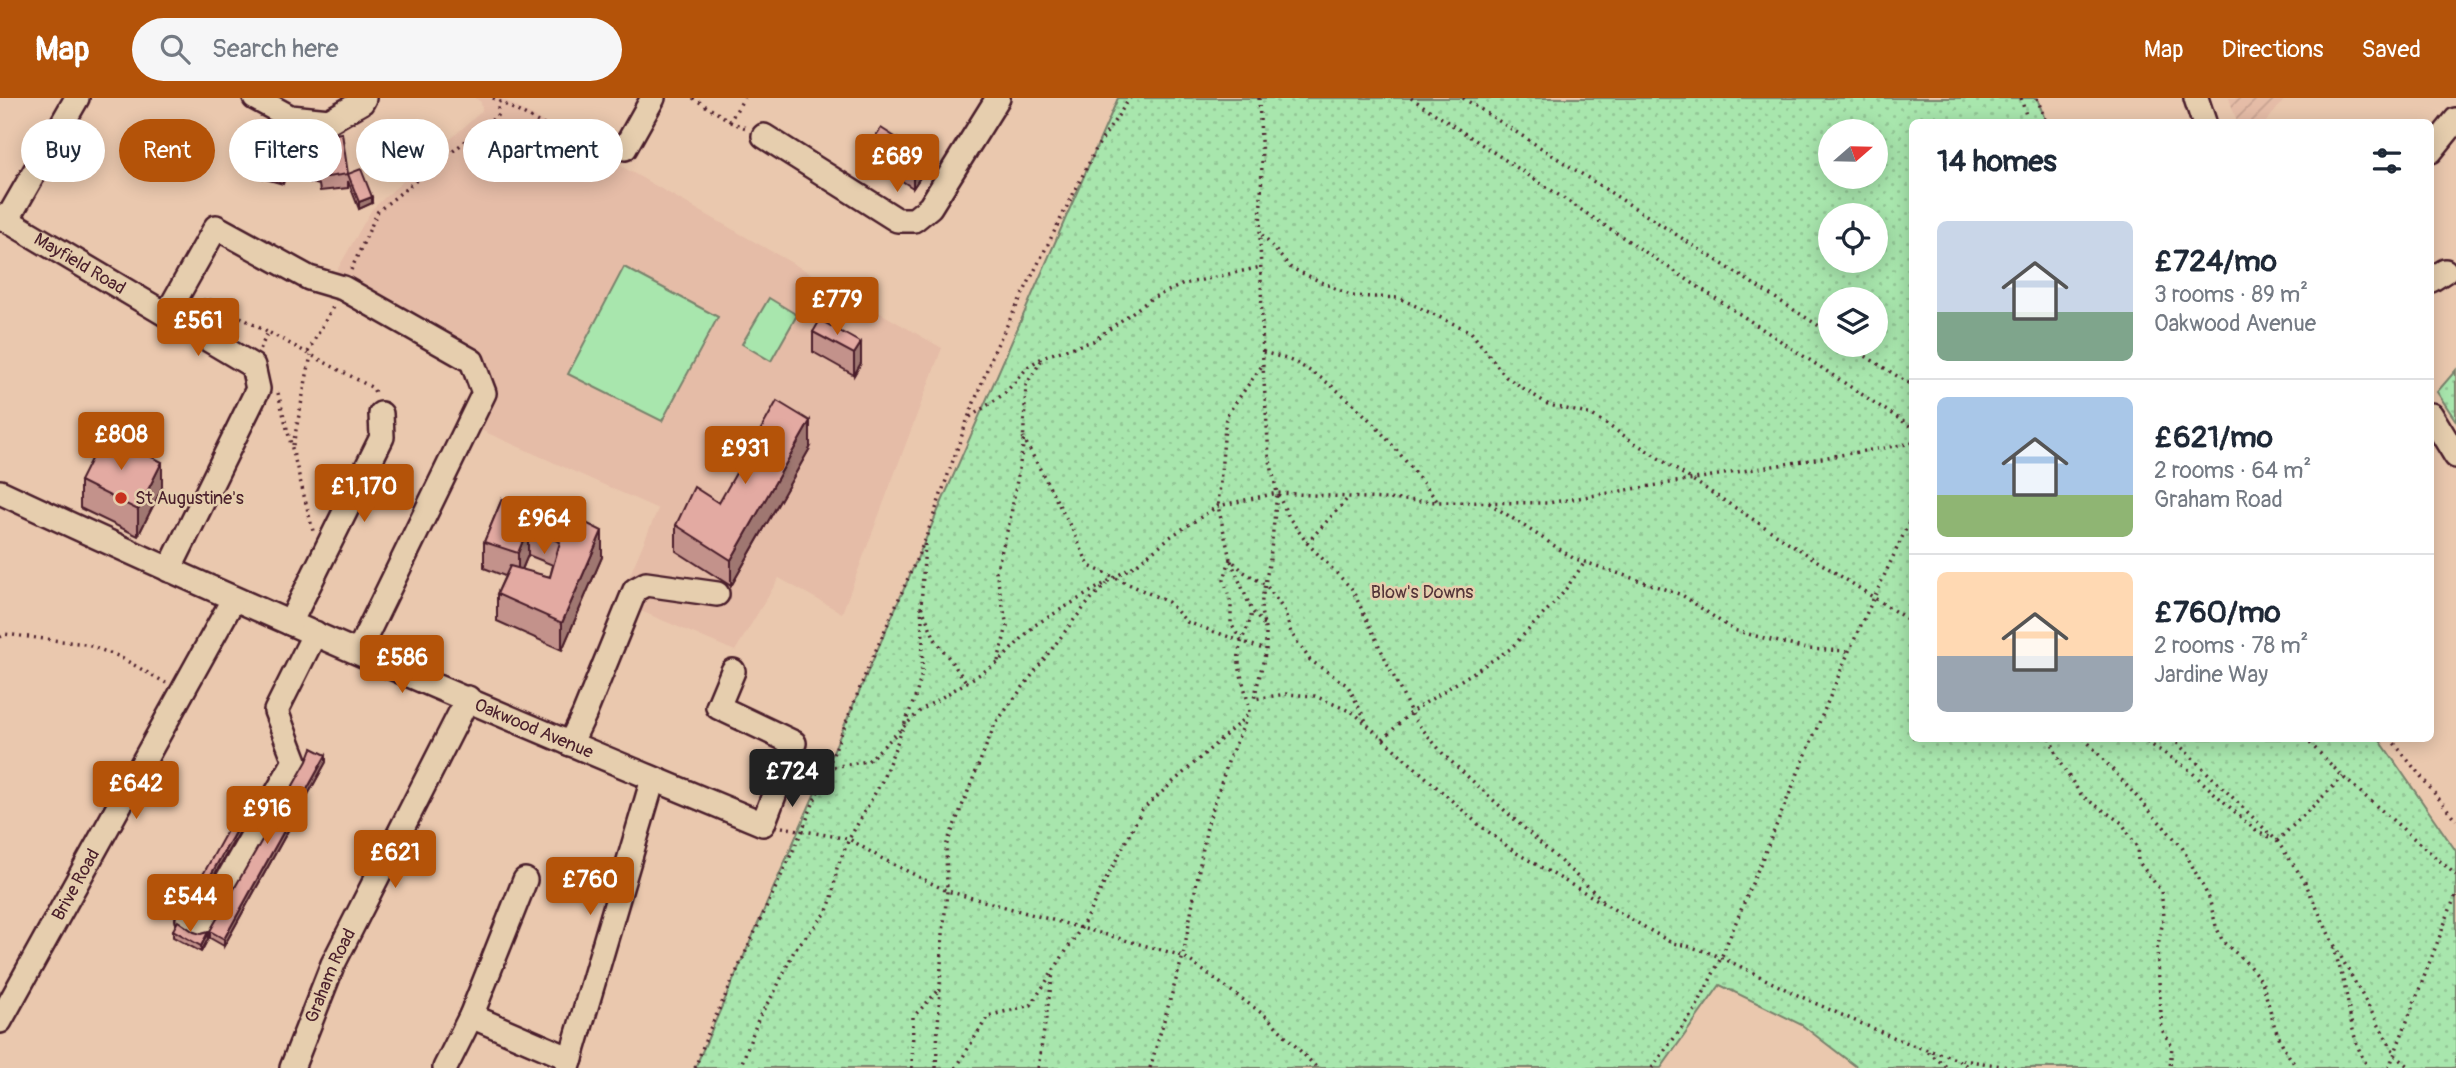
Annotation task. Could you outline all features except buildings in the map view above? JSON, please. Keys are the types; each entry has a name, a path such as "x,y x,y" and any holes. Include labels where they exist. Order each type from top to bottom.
{"street":[{"path":"4,218 76,98"},
{"path":"255,98 290,117 329,121 362,102 364,98"},
{"path":"625,148 653,98"},
{"path":"764,136 897,220 914,220 930,207 998,98"},
{"path":"2196,98 2203,119"},
{"path":"2434,147 2456,120"},
{"name":"Mayfield Road","path":"4,218 171,306 253,366"},
{"path":"171,306 216,227 309,278 343,288 472,361 484,393 358,652"},
{"path":"169,570 258,389 253,366"},
{"path":"290,623 382,437 382,414"},
{"path":"2434,420 2456,456"},
{"name":"Oakwood Avenue","path":"0,492 233,600 763,824 794,743 718,707 733,671"},
{"path":"570,744 635,590 646,584 717,594"},
{"name":"Brive Road","path":"0,1021 233,600"},
{"path":"188,919 201,927 295,761 276,711 316,633"},
{"name":"Graham Road","path":"292,1068 333,964 468,698"},
{"path":"471,1016 569,1064 653,779"},
{"path":"445,1068 471,1016 525,880"}],"path":[{"path":"493,98 608,160 625,148"},
{"path":"693,98 730,121 744,98"},
{"path":"695,1068 708,1033 802,831 868,668 925,540 995,349 1097,147 1130,98"},
{"path":"1259,98 1263,366 1269,456 1278,494 1290,519 1307,543 1352,589 1411,712 1444,755 1610,906"},
{"path":"1411,98 1909,425"},
{"path":"1463,98 1818,325"},
{"path":"2021,98 2027,119"},
{"path":"2037,98 2045,119"},
{"path":"292,449 309,353 343,288 378,211 498,116 499,102"},
{"path":"1260,234 1291,268 1352,296 1399,298 1471,332 1506,377 1549,405 1592,415 1909,620"},
{"path":"968,418 1004,394 1029,366 1045,356 1093,341 1152,298 1184,284 1261,267"},
{"path":"171,306 210,300 373,388 382,414"},
{"path":"268,332 253,366 276,385 321,562"},
{"path":"1263,352 1294,362 1351,400 1405,460 1438,502"},
{"path":"998,663 1007,626 996,572 1010,520 1023,437 1026,385 1045,356"},
{"path":"1867,357 1909,383"},
{"path":"1263,366 1226,416 1218,506 1230,559 1252,611 1265,625"},
{"path":"1023,437 1075,534 1088,566 1168,602 1188,622 1266,650"},
{"path":"827,768 868,761 922,710 998,663 1035,625 1114,578 1218,506 1278,494 1438,502 1548,503 1909,444"},
{"path":"1150,1068 1183,956 1207,826 1234,745 1249,714 1266,650 1265,625 1261,611 1278,494"},
{"path":"1307,543 1349,497"},
{"path":"1487,502 1573,558 1682,595 1733,630 1806,649 1849,651"},
{"path":"1652,1068 1695,1010 1721,958 1849,651 1909,522"},
{"path":"740,1068 759,1017 795,949 825,913 837,868 849,839 882,781 922,673 921,606 925,540"},
{"path":"1230,559 1244,572 1266,585 1284,610 1290,633 1310,660 1348,686 1368,726"},
{"path":"1230,559 1224,580 1231,604 1231,624 1242,641"},
{"path":"1383,739 1411,712 1510,649 1560,597 1585,562"},
{"path":"936,1068 947,891 946,846 995,724 1086,606 1114,578"},
{"path":"921,606 935,639 967,683"},
{"path":"957,1068 988,1016 1031,1005 1081,928 1142,810 1249,714 1249,701 1238,656 1250,625 1252,611"},
{"path":"0,637 5,634 85,644 118,656 182,692"},
{"path":"1254,699 1286,694 1315,696 1354,713 1478,824 1515,852 1672,943 1693,946 1728,960 1837,1013 1927,1051 1961,1060 2016,1068"},
{"path":"2052,742 2060,763 2082,796 2122,823 2137,847 2138,861 2161,891 2164,916 2157,950 2162,1030 2172,1046 2169,1068"},
{"path":"2088,742 2182,847 2209,898 2223,942 2243,959 2262,981 2275,1028 2297,1068"},
{"path":"2147,742 2187,768 2258,832 2277,841"},
{"path":"2176,742 2277,841 2304,880 2330,939 2396,1056 2411,1068"},
{"path":"2309,742 2343,777 2456,875"},
{"path":"2393,742 2456,820"},
{"path":"2277,841 2343,777"},
{"path":"802,831 849,839 947,891 1183,956 1267,1017 1317,1068"},
{"path":"2389,1068 2396,1056 2456,894"},
{"path":"2330,939 2344,982 2352,1031 2368,1068"},
{"path":"1038,1068 1053,971"},
{"path":"912,1068 913,1017 940,989"},
{"path":"1927,1051 1948,1068"},
{"path":"1961,1060 1969,1068"}],"shaded area":[{"path":"475,98 501,98 538,119 473,119 482,111 481,102"},
{"path":"2229,98 2286,98 2268,119 2236,119"},
{"path":"463,128 463,182 623,182 623,167 942,348 842,613 779,578 735,651 629,606 593,717 573,708 658,509 474,427 493,389 485,361 332,279 372,209 402,182 449,182 449,140"}],"green space":[{"name":"Blow's Downs","path":"1118,98 2037,98 2045,119 1909,119 1909,742 2381,742 2456,851 2456,1068 1858,1068 1802,1025 1720,985 1661,1068 695,1068"},
{"path":"624,267 718,317 662,421 568,374"},
{"path":"769,298 797,315 771,361 742,344"},
{"path":"2456,370 2456,421 2437,392"}],"place":[{"name":"St Augustine's","path":"121,498"}]}
